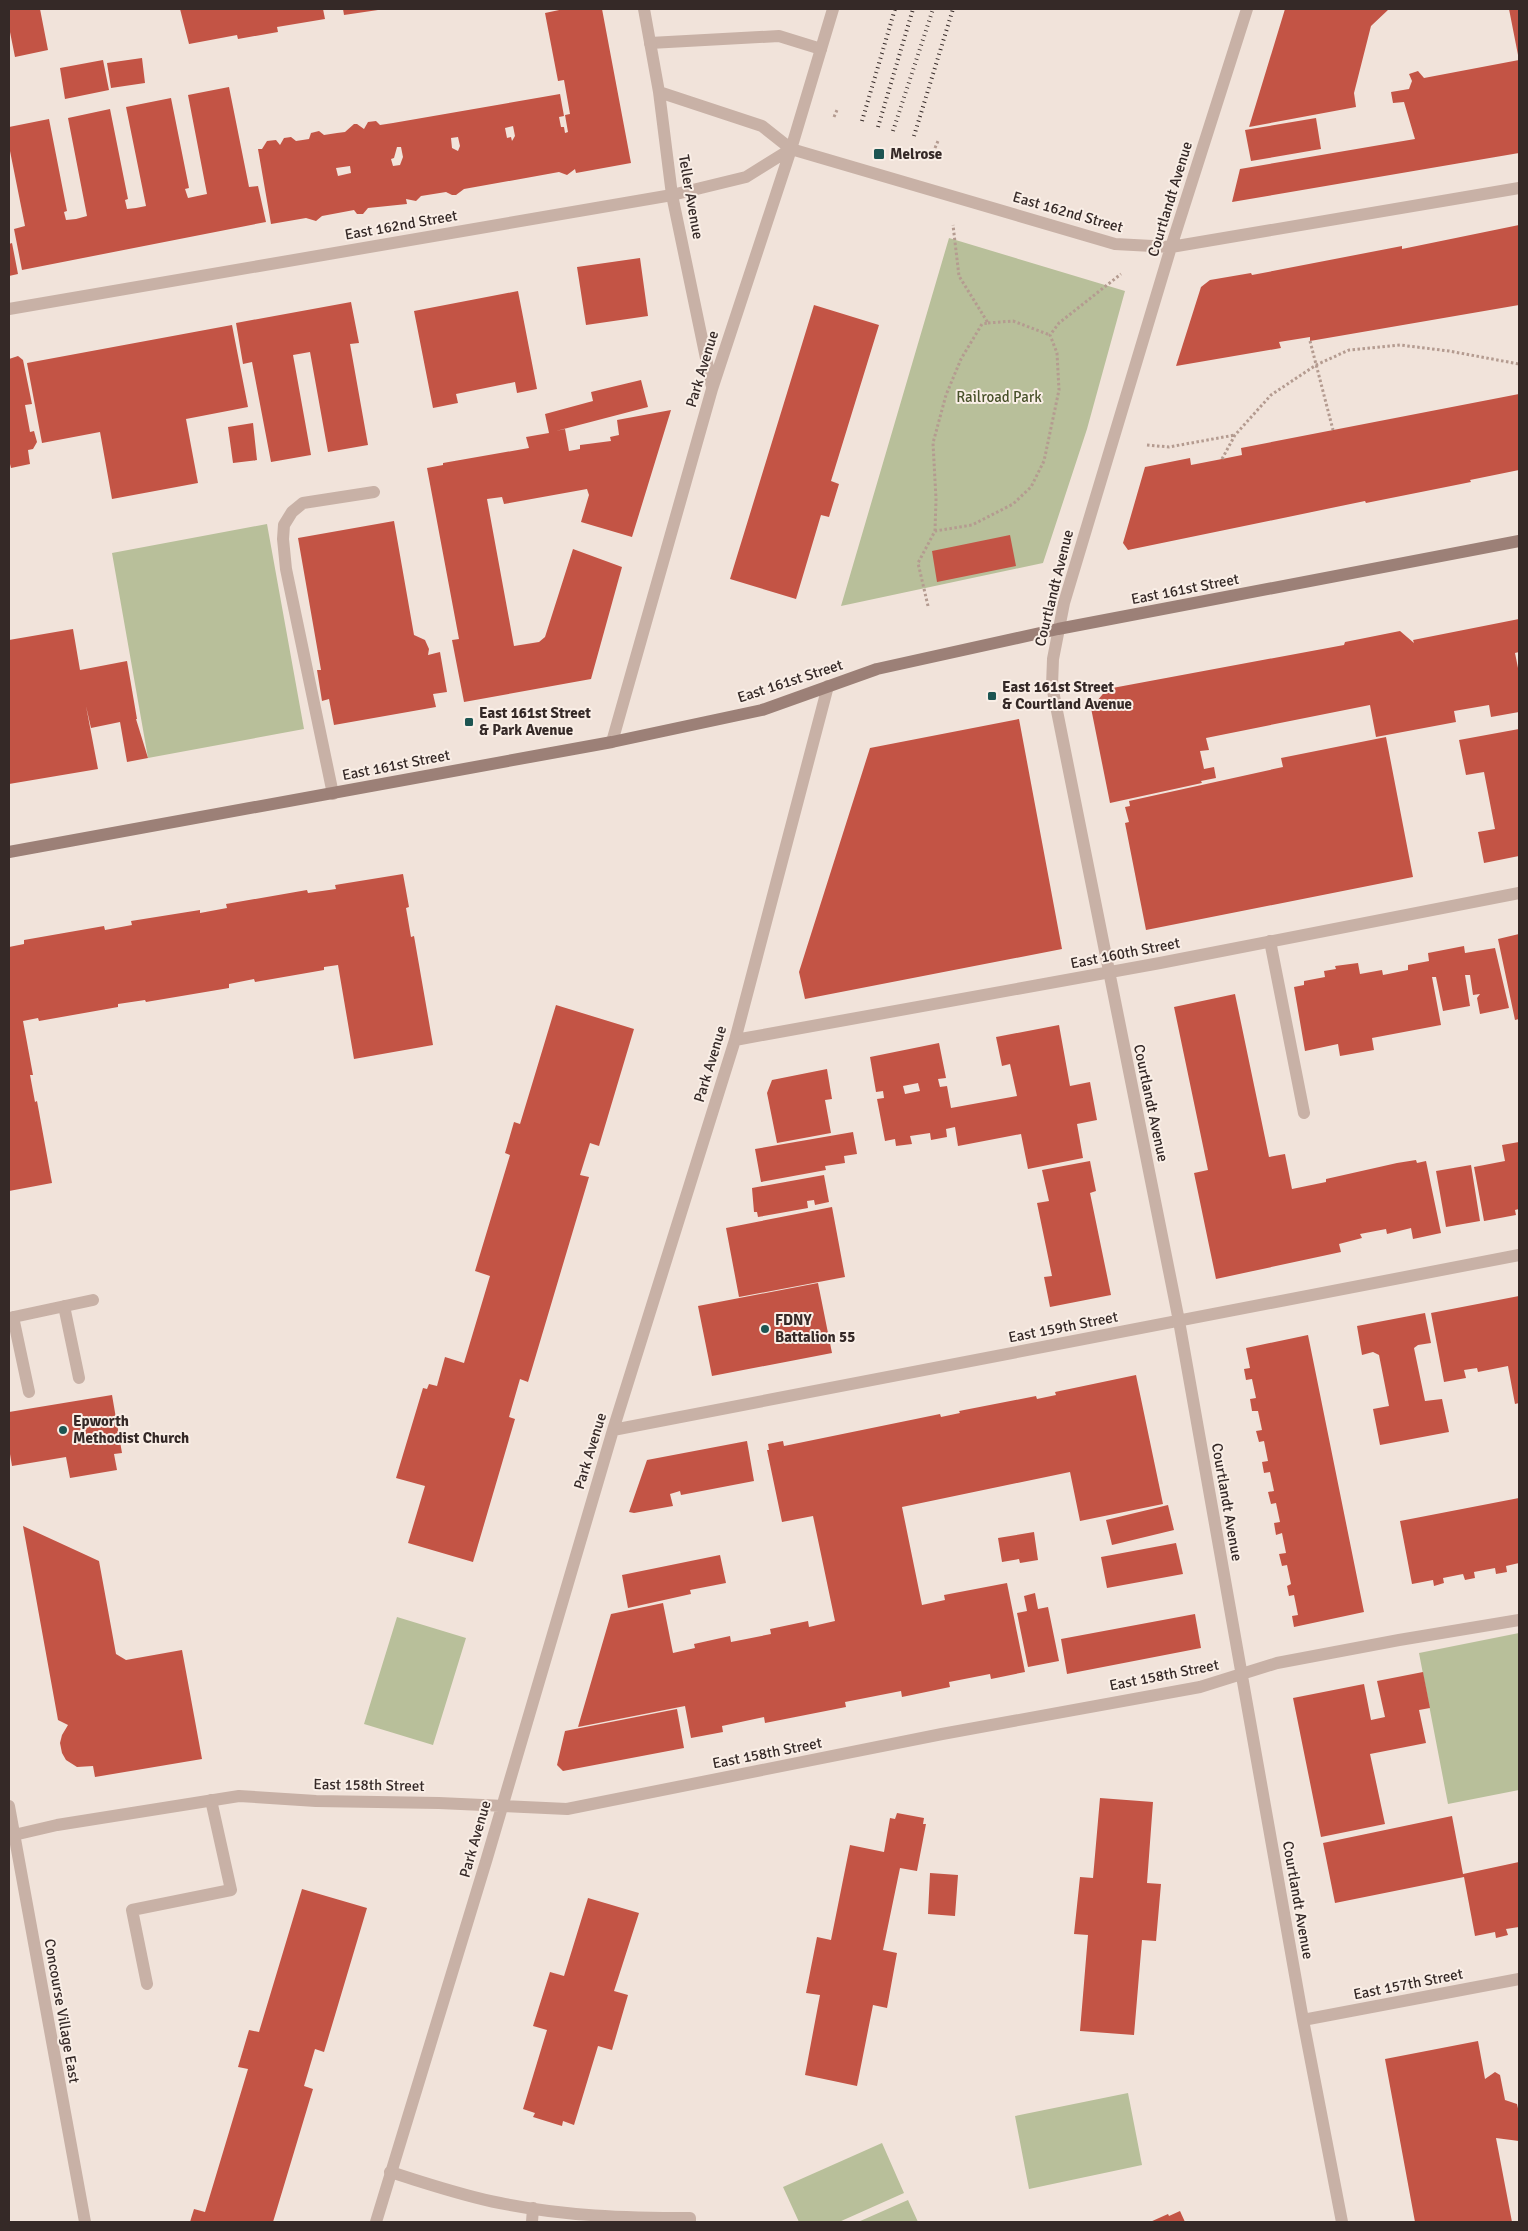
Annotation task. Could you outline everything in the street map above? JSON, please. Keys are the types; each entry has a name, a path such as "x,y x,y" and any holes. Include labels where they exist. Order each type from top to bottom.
{"main road":[{"name":"East 161st Street","path":"9,852 612,742 762,710 877,670 1058,629 1519,541"}],"street":[{"name":"Teller Avenue","path":"644,9 659,92 672,195 712,389"},
{"name":"Park Avenue","path":"612,742 712,389 791,148 833,9"},
{"name":"Courtlandt Avenue","path":"1247,9 1171,247 1064,603 1053,659 1052,686 1179,1321 1303,2020 1342,2222"},
{"path":"650,43 779,36 821,49"},
{"name":"East 162nd Street","path":"659,92 762,126 791,148 1115,244 1171,247 1519,188"},
{"name":"East 162nd Street","path":"9,309 672,195 746,177 791,148"},
{"path":"332,794 286,569 283,539 284,525 292,512 303,503 374,492"},
{"name":"Park Avenue","path":"376,2222 487,1858 613,1430 735,1040 828,686"},
{"name":"East 160th Street","path":"735,1040 1108,973 1519,893"},
{"path":"1270,942 1304,1113"},
{"name":"East 159th Street","path":"613,1430 1519,1255"},
{"path":"29,1392 11,1318 93,1300"},
{"path":"64,1306 79,1378"},
{"name":"East 158th Street","path":"14,1835 57,1824 239,1796 316,1801 440,1803 566,1809 942,1734 1200,1687 1277,1663 1519,1620"},
{"path":"147,1984 132,1910 230,1890 211,1800"},
{"name":"Concourse Village East","path":"9,1806 84,2222"},
{"name":"East 157th Street","path":"1303,2020 1519,1979"},
{"path":"390,2172 465,2195 533,2208 620,2218 690,2218 690,2222"},
{"path":"532,2222 533,2208"}],"path":[{"path":"834,117 837,110"},
{"path":"935,148 938,141"},
{"path":"953,225 959,276 988,323"},
{"path":"1050,335 1060,324 1121,274"},
{"path":"928,606 918,564 934,531 936,499 933,443 946,394 961,359 982,324 1013,321 1050,335 1057,353 1059,390 1044,461 1031,487 1013,504 972,525 934,531"},
{"path":"1310,341 1332,430"},
{"path":"1222,459 1235,435 1270,395 1316,365 1349,350 1400,345 1449,351 1519,364"},
{"path":"1146,445 1169,447 1235,435"}],"green space":[{"name":"Railroad Park","path":"949,238 1125,291 1087,429 1043,563 841,606"},
{"path":"267,524 304,729 148,758 112,553"},
{"path":"397,1617 466,1638 433,1745 364,1724"},
{"path":"1519,1633 1519,1790 1448,1804 1419,1653"},
{"path":"1128,2093 1142,2165 1029,2189 1015,2116"},
{"path":"882,2143 904,2193 839,2222 799,2222 783,2187"},
{"path":"908,2200 918,2222 858,2222"}],"building":[{"path":"9,9 40,9 48,50 15,57 9,27"},
{"path":"180,9 323,9 325,19 277,27 278,32 238,39 237,35 189,44"},
{"path":"343,9 378,9 378,10 344,15"},
{"path":"564,9 602,9 631,163 576,173 575,169 567,175 559,172 464,189 456,195 446,192 421,196 416,201 406,199 407,204 368,208 363,214 357,214 354,210 322,216 316,221 306,218 271,224 258,149 262,149 267,141 276,140 280,145 284,138 291,137 296,141 309,139 311,133 319,131 324,135 345,132 354,124 364,129 368,122 376,121 380,125 560,94 564,116 559,117 561,127 564,127 565,133 568,132 565,115 570,114 564,80 558,81 545,13","holes":["513,126 515,136 512,141 511,137 507,138 505,128","458,137 460,146 458,151 452,148 451,138","397,147 401,147 403,157 400,165 393,166 391,159 394,158","350,166 351,173 338,176 336,168"]},
{"path":"1285,9 1389,9 1371,26 1354,93 1356,107 1249,127"},
{"path":"1509,9 1519,9 1519,55 1518,55"},
{"path":"142,58 145,83 111,88 107,63"},
{"path":"103,60 109,90 65,99 60,68"},
{"path":"1519,60 1519,153 1232,202 1240,169 1415,139 1404,102 1393,103 1391,92 1409,89 1412,81 1409,74 1418,71 1424,78"},
{"path":"229,87 249,187 258,186 266,222 22,270 14,229 25,226 9,146 9,127 49,119 67,211 64,212 66,220 76,219 87,216 68,118 110,109 128,199 125,200 127,209 136,208 146,206 126,107 171,98 189,188 185,189 188,198 207,194 188,95"},
{"path":"1316,118 1321,149 1251,161 1245,130"},
{"path":"1519,225 1519,305 1310,341 1310,337 1279,342 1281,348 1176,366 1201,287 1210,280 1251,273 1252,275 1402,246 1402,249"},
{"path":"12,243 18,274 9,276 9,244"},
{"path":"640,258 648,316 586,325 577,267"},
{"path":"518,291 537,389 517,393 515,382 456,394 458,403 433,408 414,311"},
{"path":"351,302 359,343 350,344 368,445 328,452 310,352 293,355 311,455 271,462 252,362 243,364 236,323"},
{"path":"814,305 879,325 831,481 839,484 829,517 821,515 796,599 730,579"},
{"path":"232,325 248,407 186,419 198,483 112,499 100,432 42,443 27,363"},
{"path":"18,356 23,360 32,404 25,405 30,432 34,431 37,442 33,449 28,450 30,464 11,468 9,460 9,359"},
{"path":"641,380 648,407 556,431 565,429 569,451 580,449 580,445 611,441 610,437 619,435 617,420 671,410 632,537 581,522 589,495 587,489 504,504 502,497 487,499 514,646 539,642 545,637 573,549 622,567 591,679 464,702 452,640 459,639 427,468 443,465 443,463 529,448 526,437 549,433 545,414 593,401 591,392"},
{"path":"1519,394 1519,470 1470,480 1471,482 1366,503 1365,501 1128,550 1123,543 1145,467 1190,458 1191,465 1222,459 1242,455 1241,448"},
{"path":"253,423 257,460 233,463 228,427"},
{"path":"394,521 414,635 425,640 429,649 428,655 440,652 447,692 433,694 436,707 334,725 329,699 322,701 317,670 321,670 298,538"},
{"path":"1010,535 1016,566 937,582 932,551"},
{"path":"1519,619 1519,652 1515,653 1519,673 1519,712 1491,717 1489,705 1454,711 1456,722 1376,737 1370,705 1206,738 1209,750 1200,751 1204,769 1214,767 1216,778 1201,781 1202,783 1110,803 1090,703 1097,701 1107,689 1344,645 1345,642 1400,631 1414,643 1413,640"},
{"path":"73,629 80,670 127,661 136,719 148,758 127,762 120,722 91,728 86,706 98,769 9,784 9,640"},
{"path":"1019,719 1062,949 805,999 799,972 870,748"},
{"path":"1519,729 1519,856 1484,863 1478,832 1495,829 1484,772 1466,775 1459,740"},
{"path":"1386,737 1413,877 1146,930 1125,823 1129,822 1125,807 1130,806 1129,801 1283,767 1281,758"},
{"path":"403,874 409,907 406,908 411,937 414,936 433,1045 354,1059 338,965 324,967 324,970 255,982 254,979 229,984 229,988 146,1002 145,1000 118,1004 118,1007 39,1021 38,1018 23,1021 33,1075 30,1075 35,1102 37,1101 52,1183 9,1191 9,947 24,944 24,940 104,926 105,930 132,925 131,921 200,910 200,913 227,908 226,904 307,890 308,893 336,889 335,885"},
{"path":"1519,934 1519,1019 1515,1020 1498,939"},
{"path":"1464,946 1465,953 1495,948 1509,1008 1480,1014 1477,998 1480,994 1473,995 1470,975 1465,975 1470,1006 1443,1011 1436,977 1432,977 1441,1025 1372,1038 1374,1050 1340,1056 1338,1044 1305,1051 1294,987 1304,985 1304,981 1325,977 1324,971 1336,969 1335,966 1358,963 1360,974 1382,970 1383,975 1408,970 1408,965 1429,961 1428,953"},
{"path":"1235,994 1269,1157 1285,1154 1292,1189 1326,1182 1326,1179 1397,1163 1416,1160 1417,1163 1426,1161 1441,1233 1413,1239 1411,1228 1387,1234 1386,1229 1360,1234 1362,1238 1339,1244 1341,1252 1216,1279 1194,1173 1208,1170 1174,1007"},
{"path":"556,1005 634,1029 599,1146 590,1143 580,1175 589,1177 528,1382 520,1379 509,1417 515,1419 473,1562 408,1543 425,1486 396,1478 423,1388 427,1389 429,1384 437,1386 445,1357 464,1363 490,1276 475,1271 510,1155 505,1153 514,1122 520,1124"},
{"path":"1059,1025 1070,1086 1090,1082 1097,1120 1077,1124 1083,1158 1028,1169 1021,1134 958,1146 955,1127 946,1129 947,1137 931,1140 930,1133 910,1136 912,1144 896,1146 895,1139 885,1141 877,1099 884,1098 883,1091 876,1092 870,1057 939,1043 946,1078 938,1079 940,1087 947,1086 951,1108 1017,1096 1010,1064 1002,1066 996,1037","holes":["918,1083 920,1091 905,1094 903,1086"]},
{"path":"827,1069 832,1099 825,1100 831,1133 777,1143 767,1093 772,1080"},
{"path":"853,1132 857,1154 844,1156 845,1163 825,1166 826,1170 761,1182 755,1149"},
{"path":"1519,1142 1519,1209 1515,1210 1516,1215 1484,1221 1474,1167 1505,1161 1502,1145"},
{"path":"1090,1161 1096,1191 1090,1193 1111,1295 1050,1307 1044,1277 1052,1276 1037,1203 1049,1201 1042,1170"},
{"path":"1471,1165 1480,1221 1446,1227 1436,1171"},
{"path":"824,1175 829,1202 815,1205 814,1200 807,1201 808,1208 758,1217 757,1212 754,1212 752,1188"},
{"path":"832,1207 845,1277 739,1297 726,1228"},
{"name":"FDNY Battalion 55","path":"818,1283 832,1353 712,1376 698,1306"},
{"path":"1519,1296 1519,1403 1515,1404 1508,1366 1478,1372 1477,1368 1464,1370 1466,1378 1444,1382 1431,1313"},
{"path":"1425,1313 1431,1343 1418,1345 1414,1348 1425,1401 1442,1399 1449,1432 1380,1445 1373,1409 1389,1406 1379,1355 1373,1352 1362,1355 1357,1326"},
{"path":"1308,1335 1364,1612 1294,1627 1292,1616 1298,1615 1294,1595 1289,1596 1287,1586 1291,1584 1287,1565 1282,1566 1279,1554 1286,1553 1282,1533 1276,1535 1274,1523 1280,1522 1276,1503 1271,1504 1268,1492 1274,1491 1270,1472 1264,1473 1262,1462 1268,1461 1264,1441 1259,1442 1256,1431 1262,1430 1258,1411 1252,1411 1250,1399 1256,1398 1252,1379 1246,1380 1244,1369 1250,1368 1246,1348"},
{"path":"1136,1375 1163,1504 1080,1521 1070,1472 902,1507 922,1605 945,1600 944,1595 1007,1583 1025,1672 991,1679 990,1674 949,1682 950,1687 902,1697 901,1691 845,1702 846,1707 765,1723 764,1717 722,1726 723,1732 691,1738 685,1706 578,1727 611,1614 663,1603 673,1653 695,1648 694,1644 730,1636 731,1642 771,1634 770,1629 808,1621 809,1627 835,1621 813,1516 782,1522 767,1450 769,1450 768,1444 783,1441 784,1446 940,1414 941,1417 960,1413 959,1411 1036,1396 1037,1399 1056,1395 1055,1392"},
{"name":"Epworth Methodist Church","path":"112,1395 122,1453 114,1454 117,1470 70,1478 66,1457 12,1466 9,1448 9,1412"},
{"path":"747,1441 754,1481 681,1495 680,1491 670,1494 673,1506 634,1513 629,1512 647,1460"},
{"path":"1519,1498 1519,1563 1506,1566 1507,1572 1496,1574 1495,1568 1474,1572 1475,1578 1465,1580 1463,1574 1443,1578 1444,1583 1434,1586 1433,1580 1412,1584 1400,1521"},
{"path":"1168,1505 1174,1530 1112,1545 1106,1520"},
{"path":"23,1526 99,1561 116,1654 126,1660 182,1650 202,1759 95,1777 93,1766 77,1767 66,1760 60,1743 68,1725 58,1720"},
{"path":"1034,1532 1038,1560 1020,1563 1019,1559 1002,1562 998,1538"},
{"path":"1176,1543 1183,1574 1107,1588 1101,1557"},
{"path":"720,1555 726,1583 690,1590 691,1594 628,1608 622,1575"},
{"path":"1035,1593 1038,1609 1048,1607 1059,1661 1028,1667 1017,1613 1027,1611 1024,1596"},
{"path":"1195,1614 1201,1648 1067,1674 1061,1639"},
{"path":"1423,1672 1430,1708 1419,1710 1426,1743 1370,1754 1385,1824 1321,1837 1293,1698 1364,1684 1371,1720 1385,1717 1377,1681"},
{"path":"677,1709 684,1748 563,1771 557,1765 565,1731"},
{"path":"1100,1798 1153,1802 1147,1883 1161,1884 1156,1941 1142,1940 1134,2035 1080,2031 1088,1935 1074,1934 1080,1877 1093,1878"},
{"path":"897,1813 924,1818 923,1824 926,1824 917,1871 900,1868 883,1950 897,1953 887,2008 873,2005 857,2086 805,2075 820,1995 806,1993 817,1937 831,1940 850,1845 884,1852 890,1818 895,1819"},
{"path":"1452,1816 1463,1874 1519,1862 1519,1927 1506,1929 1508,1935 1496,1938 1495,1932 1475,1936 1464,1877 1335,1903 1323,1843"},
{"path":"930,1873 958,1875 955,1916 928,1914"},
{"path":"302,1889 367,1908 324,2052 315,2049 304,2086 313,2089 273,2222 190,2222 194,2209 205,2212 248,2069 238,2067 249,2030 259,2032"},
{"path":"588,1898 639,1913 614,1991 628,1995 612,2050 598,2046 574,2125 563,2121 562,2126 533,2117 535,2113 523,2109 547,2030 533,2026 550,1972 564,1976"},
{"path":"1478,2041 1485,2079 1495,2072 1500,2075 1505,2100 1517,2104 1519,2113 1519,2141 1496,2138 1512,2222 1415,2222 1385,2059"},
{"path":"1180,2211 1185,2222 1150,2222 1168,2214 1169,2216"}],"railway":[{"path":"862,121 895,9"},
{"path":"878,127 913,9"},
{"path":"893,131 933,9"},
{"path":"914,136 953,9"}],"place":[{"name":"Melrose","path":"879,154"},
{"name":"East 161st Street & Courtland Avenue","path":"992,696"},
{"name":"East 161st Street & Park Avenue","path":"469,722"},
{"name":"FDNY Battalion 55","path":"765,1329"},
{"name":"Epworth Methodist Church","path":"63,1430"}]}
